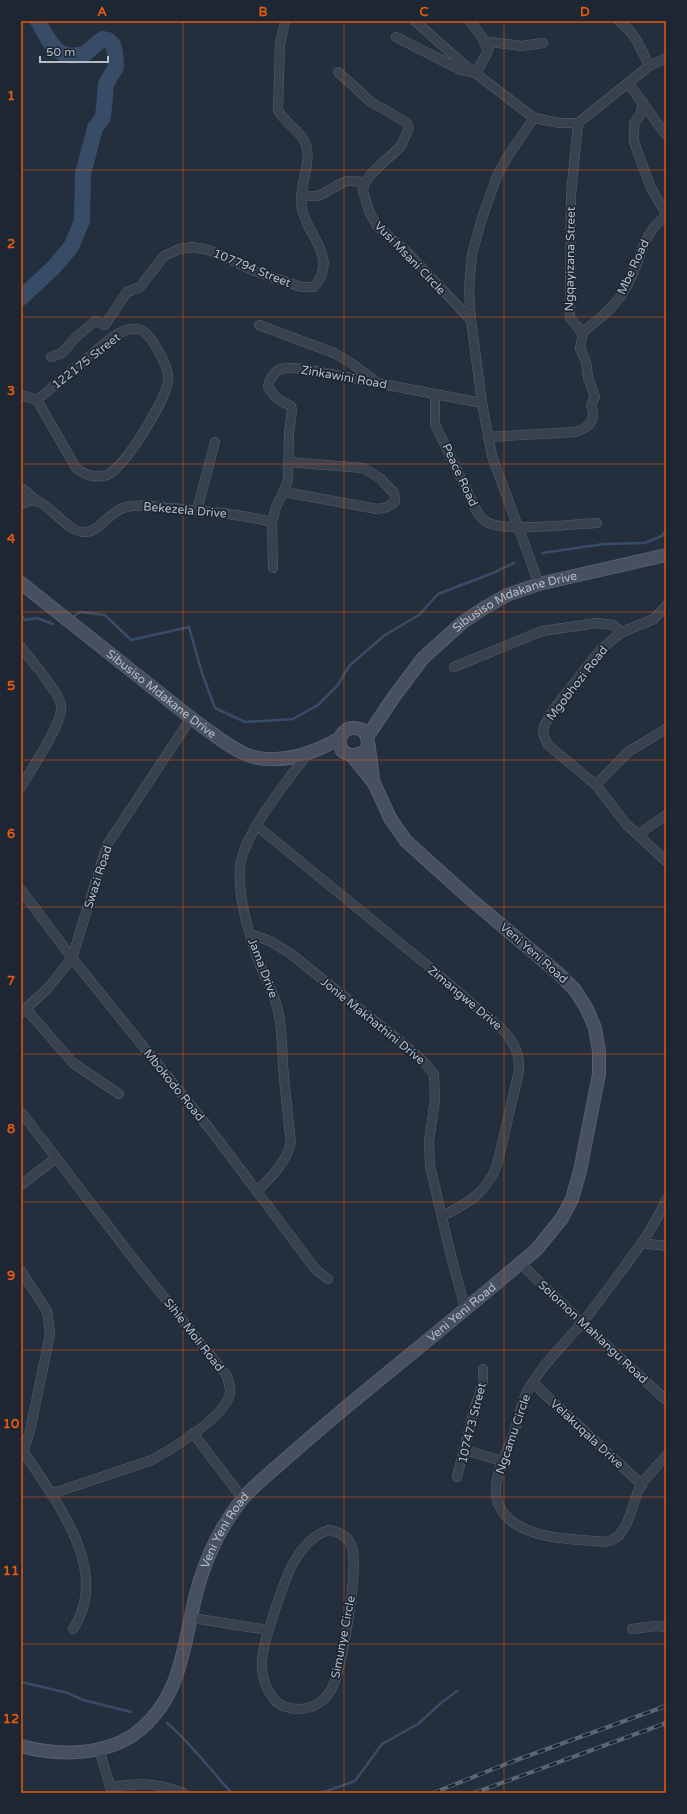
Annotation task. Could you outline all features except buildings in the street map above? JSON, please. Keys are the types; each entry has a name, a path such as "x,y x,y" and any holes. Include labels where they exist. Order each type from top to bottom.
{"street":[{"name":"107794 Street","path":"51,357 62,353 76,337 95,321 105,325 127,292 140,287 164,256 179,249 193,247 209,250 252,270 301,287 314,286 322,275 324,263 320,245 302,210 301,195 307,160 306,145 297,131 282,119 278,110 277,102 280,44 285,21"},
{"path":"415,21 462,63 476,72 534,118 560,123 578,123 649,66 666,58"},
{"path":"470,21 482,37 488,51"},
{"path":"619,21 629,29 636,38 649,66"},
{"path":"396,37 461,70 476,72"},
{"path":"476,72 488,51 490,42 521,46 543,43"},
{"path":"301,195 317,196 334,186 352,180 356,180 364,184 372,173 401,146 409,128 406,122 364,96 338,72"},
{"path":"628,83 666,135"},
{"name":"Mbe Road","path":"583,333 585,329 599,319 621,296 629,282 650,232 666,215 651,188 634,142 634,124 641,113 643,102"},
{"path":"534,118 506,159 497,176 482,218 472,254 470,274 471,320 482,403 492,456 539,584"},
{"name":"Ngqayizana Street","path":"578,123 571,195 570,318 583,333"},
{"name":"Vusi Msani Circle","path":"364,184 363,191 371,218 377,226 405,250 435,284 471,320"},
{"path":"259,325 334,353 351,363 376,382"},
{"name":"122175 Street","path":"132,329 141,330 150,338 163,360 168,376 168,383 164,392 133,449 116,470 106,475 93,477 76,468 37,400 114,336 132,329"},
{"path":"488,437 575,432 587,427 591,423 594,415 591,405 595,397 588,377 586,362 580,348 583,333"},
{"name":"Zinkawini Road","path":"273,568 272,522 276,507 288,481 289,432 292,410 291,406 272,394 268,386 273,374 283,368 298,368 482,403"},
{"path":"21,395 37,400"},
{"name":"Peace Road","path":"435,395 435,424 478,513 488,523 518,527 597,522"},
{"path":"197,510 215,442"},
{"path":"284,492 377,508 388,507 395,501 394,493 380,478 363,468 289,462"},
{"name":"Bekezela Drive","path":"21,488 45,505 71,528 78,532 93,531 116,511 129,506 140,505 250,516 272,522"},
{"path":"21,505 27,501 36,500"},
{"name":"Sibusiso Mdakane Drive","path":"364,737 423,658 464,622 507,596 539,584 666,555"},
{"name":"Sibusiso Mdakane Drive","path":"21,583 191,718 217,737 253,757 272,759 286,758 313,752 344,749"},
{"name":"Mgobhozi Road","path":"666,606 654,619 622,632 608,643 595,657 555,708 543,730 544,737 548,745 596,785 626,824 639,834 666,861"},
{"path":"454,666 542,631 597,623 613,625 622,632"},
{"path":"21,647 56,695 61,707 60,717 53,732 21,787"},
{"name":"Swazi Road","path":"24,1011 48,988 72,958 107,845 191,718"},
{"path":"347,729 364,737 364,752 344,749 347,729"},
{"path":"596,785 628,752 666,729"},
{"name":"Veni Yeni Road","path":"21,1746 62,1752 99,1749 117,1743 135,1733 152,1718 164,1701 174,1682 183,1658 200,1580 213,1545 243,1499 304,1443 520,1263 549,1236 562,1218 574,1192 580,1172 599,1074 599,1051 595,1028 587,1009 575,990 558,973 473,901 406,841 390,818 374,783 364,737"},
{"name":"Veni Yeni Road","path":"344,749 374,783"},
{"name":"Jama Drive","path":"257,1191 281,1165 288,1153 291,1143 278,1013 271,989 256,956 250,934 245,914 240,881 240,866 246,847 257,826 313,752"},
{"path":"21,769 27,776"},
{"path":"639,834 666,816"},
{"name":"Zimangwe Drive","path":"257,826 427,965 505,1032 514,1043 520,1060 519,1071 494,1172 486,1186 478,1194 463,1206 442,1216"},
{"name":"Mbokodo Road","path":"21,890 72,958 257,1191 316,1270 328,1279"},
{"name":"Jonie Makhathini Drive","path":"250,934 270,941 291,954 406,1046 432,1070 435,1089 429,1141 430,1166 465,1308"},
{"path":"24,1011 73,1063 118,1094"},
{"name":"Sihle Moli Road","path":"21,1112 132,1257 227,1376 230,1385 230,1396 224,1407 193,1433 152,1460 51,1494"},
{"path":"21,1185 56,1158"},
{"name":"Ngcamu Circle","path":"666,1200 642,1243 582,1323 556,1352 527,1392 512,1439 502,1460 495,1492 501,1507 513,1522 527,1531 543,1535 605,1542 612,1541 623,1530 642,1484 666,1456"},
{"path":"642,1243 666,1246"},
{"name":"Solomon Mahlangu Road","path":"520,1263 582,1323 666,1400"},
{"path":"21,1271 47,1311 50,1334 30,1431 22,1451 73,1530 81,1553 86,1575 86,1597 80,1619 74,1629"},
{"name":"107473 Street","path":"457,1476 465,1450 474,1410 483,1383 483,1368"},
{"name":"Velakuqala Drive","path":"533,1383 642,1484"},
{"path":"193,1433 243,1499"},
{"path":"465,1450 502,1460"},
{"name":"Simunye Circle","path":"329,1530 338,1532 347,1539 352,1547 354,1557 349,1614 336,1678 330,1692 320,1703 308,1708 297,1709 285,1707 275,1701 267,1691 262,1667 268,1630 281,1591 296,1560 310,1543 320,1533 329,1530"},
{"path":"192,1618 268,1630"},
{"path":"632,1629 656,1626 666,1627"},
{"path":"99,1749 111,1790 138,1783 153,1784 183,1793"}],"waterway":[{"path":"21,298 54,267 71,247 82,221 83,174 95,128 103,117 106,84 116,67 113,45 108,40 103,39 83,55 63,54 48,40 38,21"},
{"path":"542,553 604,544 645,543 662,536 666,530"},
{"path":"74,616 80,612 105,615 131,640 189,627 202,673 215,708 245,722 293,719 318,705 337,686 350,665 385,635 419,615 438,594 493,573 514,563"},
{"path":"21,615 25,620 37,618 53,624"},
{"path":"21,1682 68,1693 83,1700 131,1712"},
{"path":"321,1793 355,1781 382,1744 418,1724 457,1691"},
{"path":"167,1723 193,1748 232,1793"}],"railway":[{"path":"433,1793 511,1762 666,1706"},
{"path":"474,1793 666,1723"}]}
